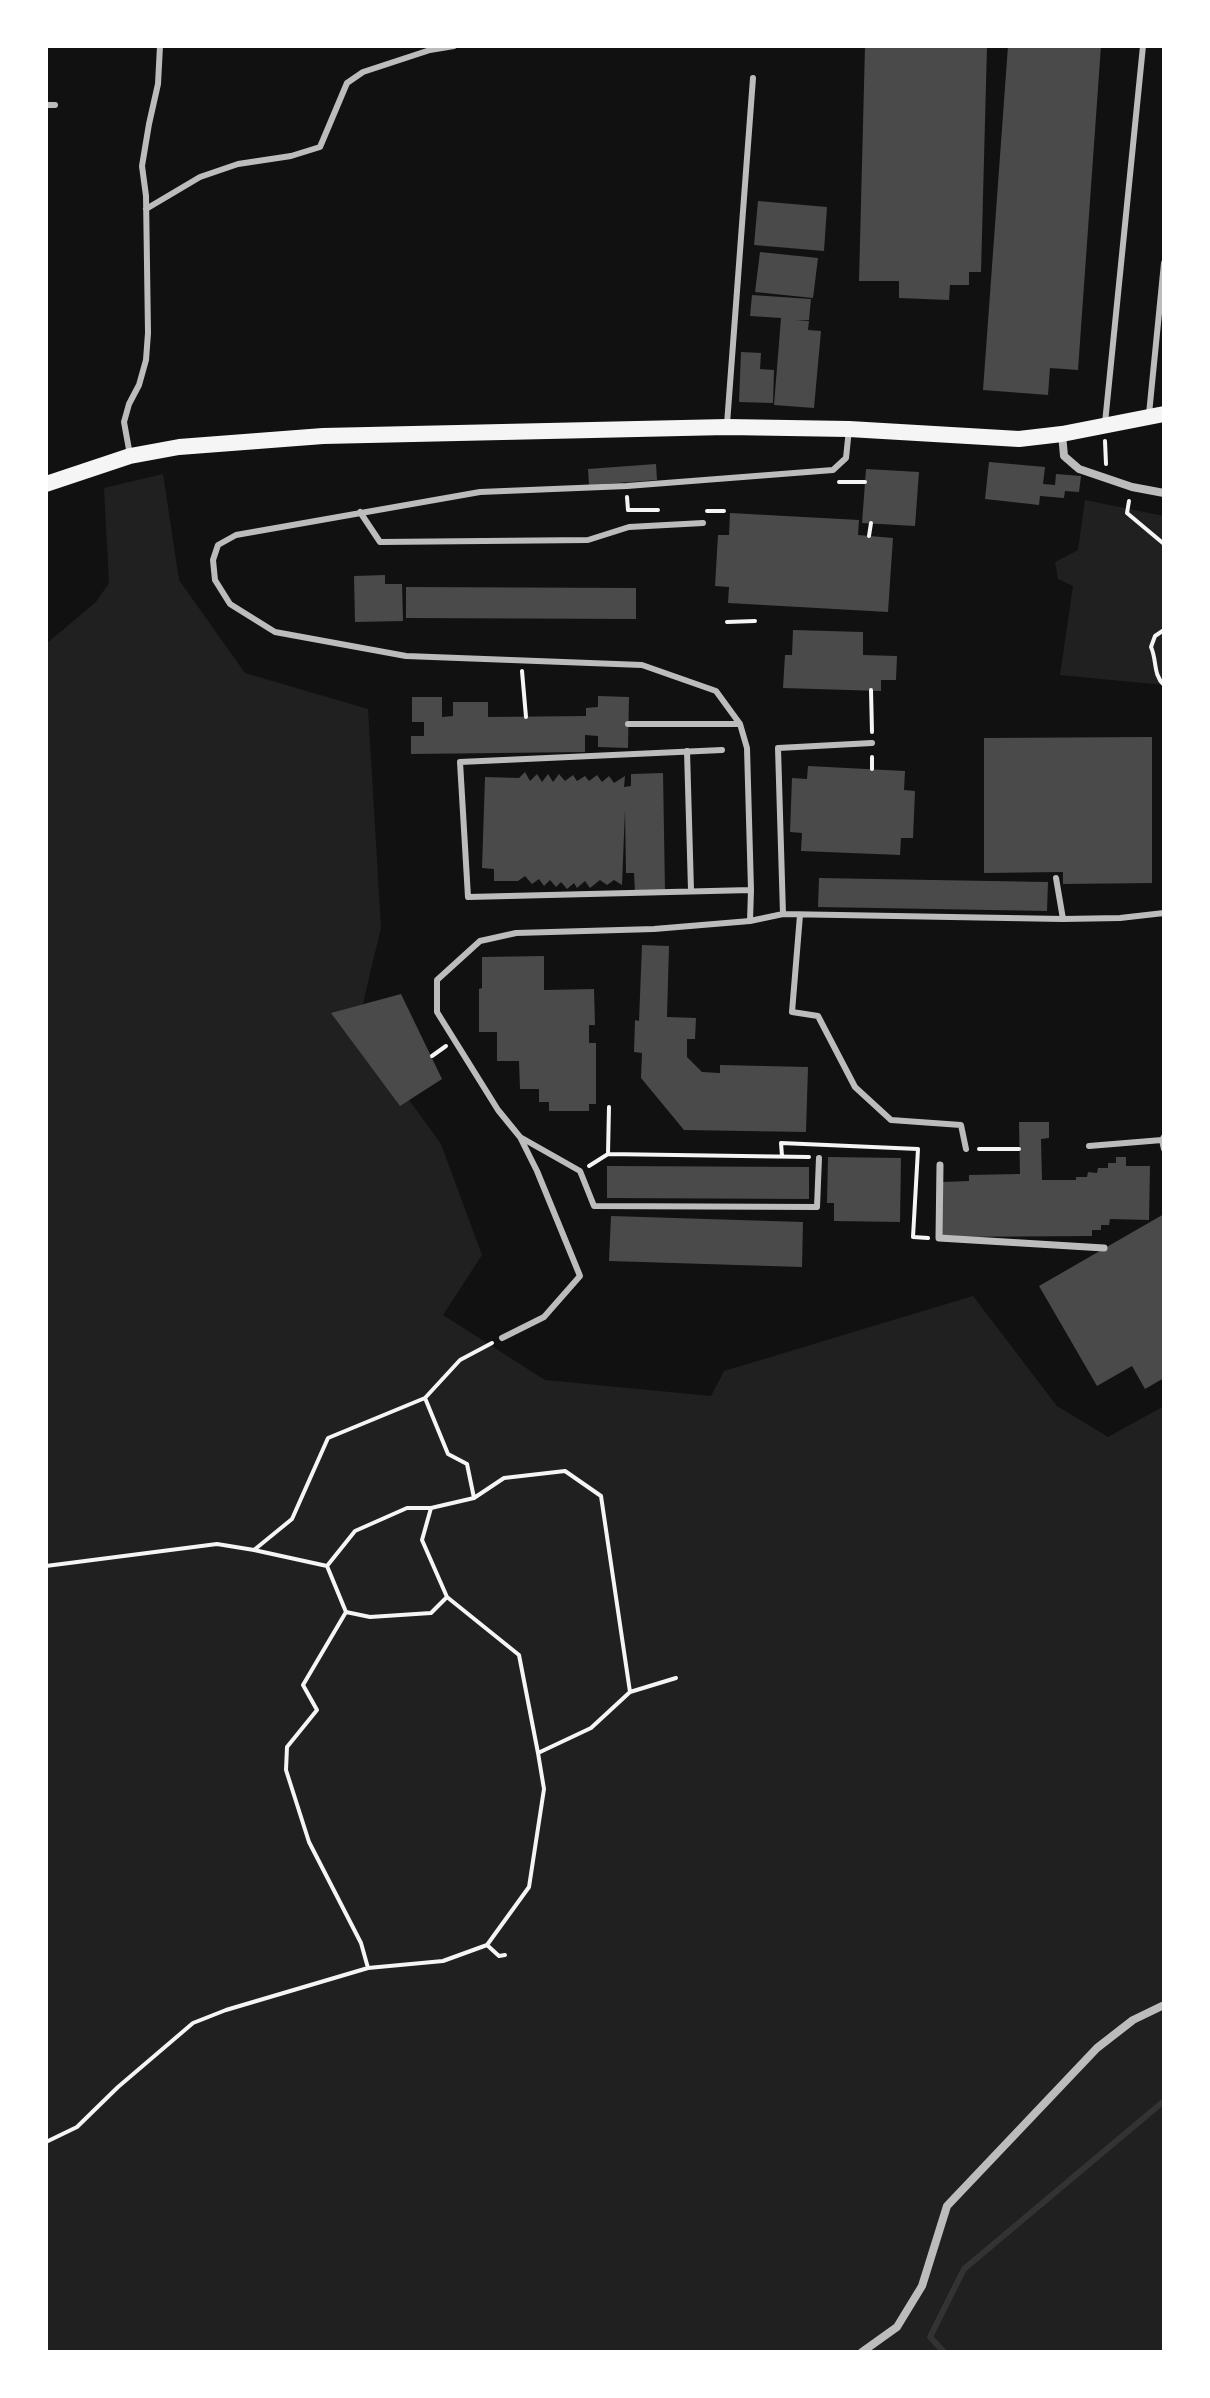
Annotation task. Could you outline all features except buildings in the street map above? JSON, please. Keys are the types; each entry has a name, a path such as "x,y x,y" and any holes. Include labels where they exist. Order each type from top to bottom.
{"main road":[{"path":"46,484 130,456 179,447 323,436 727,427 849,429 1019,439 1105,427 1156,416"}],"street":[{"path":"1062,434 1064,456 1079,469 1132,487 1164,493"},
{"path":"940,1165 939,1238 1104,1248"},
{"path":"862,2352 897,2327 922,2286 947,2206 1097,2048 1133,2020 1164,2005"}],"lane":[{"path":"130,456 124,422 143,373 148,333 146,209 142,166 158,84 160,46"},
{"path":"146,209 200,177 238,164 291,156 320,147 347,83 363,72 430,50 454,46"},
{"path":"1105,427 1143,46"},
{"path":"727,427 753,78"},
{"path":"46,105 55,105"},
{"path":"1156,416 1164,263"},
{"path":"750,921 747,748 740,724 716,691 642,665 406,656 275,632 230,604 215,580 213,560 218,545 236,535 480,492 627,486 833,470 846,458 849,429"},
{"path":"360,512 380,542 588,540 629,527 703,523"},
{"path":"628,724 740,724"},
{"path":"783,914 778,748 872,743"},
{"path":"722,750 460,762 468,897 751,890"},
{"path":"687,751 691,890"},
{"path":"1056,878 1063,919"},
{"path":"502,1338 544,1317 580,1276 520,1137 498,1110 437,1012 437,980 480,941 516,933 654,929 750,921 783,914 1063,919 1164,913"},
{"path":"800,915 792,1012 818,1016 855,1087 891,1120 961,1125 966,1149"},
{"path":"520,1137 580,1171 594,1206 817,1207 819,1158"},
{"path":"1089,1146 1163,1138 1164,1149"}],"path":[{"path":"1105,427 1106,478"},
{"path":"627,486 628,510 669,510"},
{"path":"697,511 724,511"},
{"path":"1127,513 1164,544"},
{"path":"869,536 871,523"},
{"path":"727,622 755,621"},
{"path":"1164,630 1155,636 1151,647 1156,660 1157,678 1164,685"},
{"path":"521,669 526,717"},
{"path":"608,1154 609,1107"},
{"path":"782,1156 781,1143 918,1149 913,1237"},
{"path":"966,1149 1019,1149"},
{"path":"580,1171 608,1154 819,1158"},
{"path":"254,1550 292,1519 328,1438 425,1398 460,1360 502,1338"},
{"path":"425,1398 448,1454 467,1464 474,1498"},
{"path":"327,1566 355,1531 407,1508 431,1508 474,1498 504,1478 565,1471 601,1496 630,1692"},
{"path":"46,2142 77,2127 118,2087 193,2023 226,2010 368,1968 443,1961 487,1945 529,1887 544,1789 519,1655 447,1597 422,1540 431,1508"},
{"path":"46,1566 217,1544 327,1566"},
{"path":"327,1566 346,1612"},
{"path":"346,1612 370,1617 431,1613 447,1597"},
{"path":"346,1612 303,1685 317,1710 287,1747 286,1770 309,1842 361,1943 368,1968"},
{"path":"538,1753 591,1728 630,1692 676,1678"},
{"path":"487,1945 499,1956 505,1955"}],"shaded area":[{"path":"163,474 179,580 245,673 368,709 381,928 357,1028 441,1144 482,1255 443,1315 545,1380 711,1396 724,1371 973,1296 1057,1406 1108,1437 1164,1406 1164,2352 46,2352 46,644 96,602 109,583 104,488"},
{"path":"1085,500 1164,516 1164,685 1060,675 1073,586 1058,579 1055,562 1078,550"}],"waterway":[{"path":"944,2352 930,2337 964,2269 1164,2101"}]}
